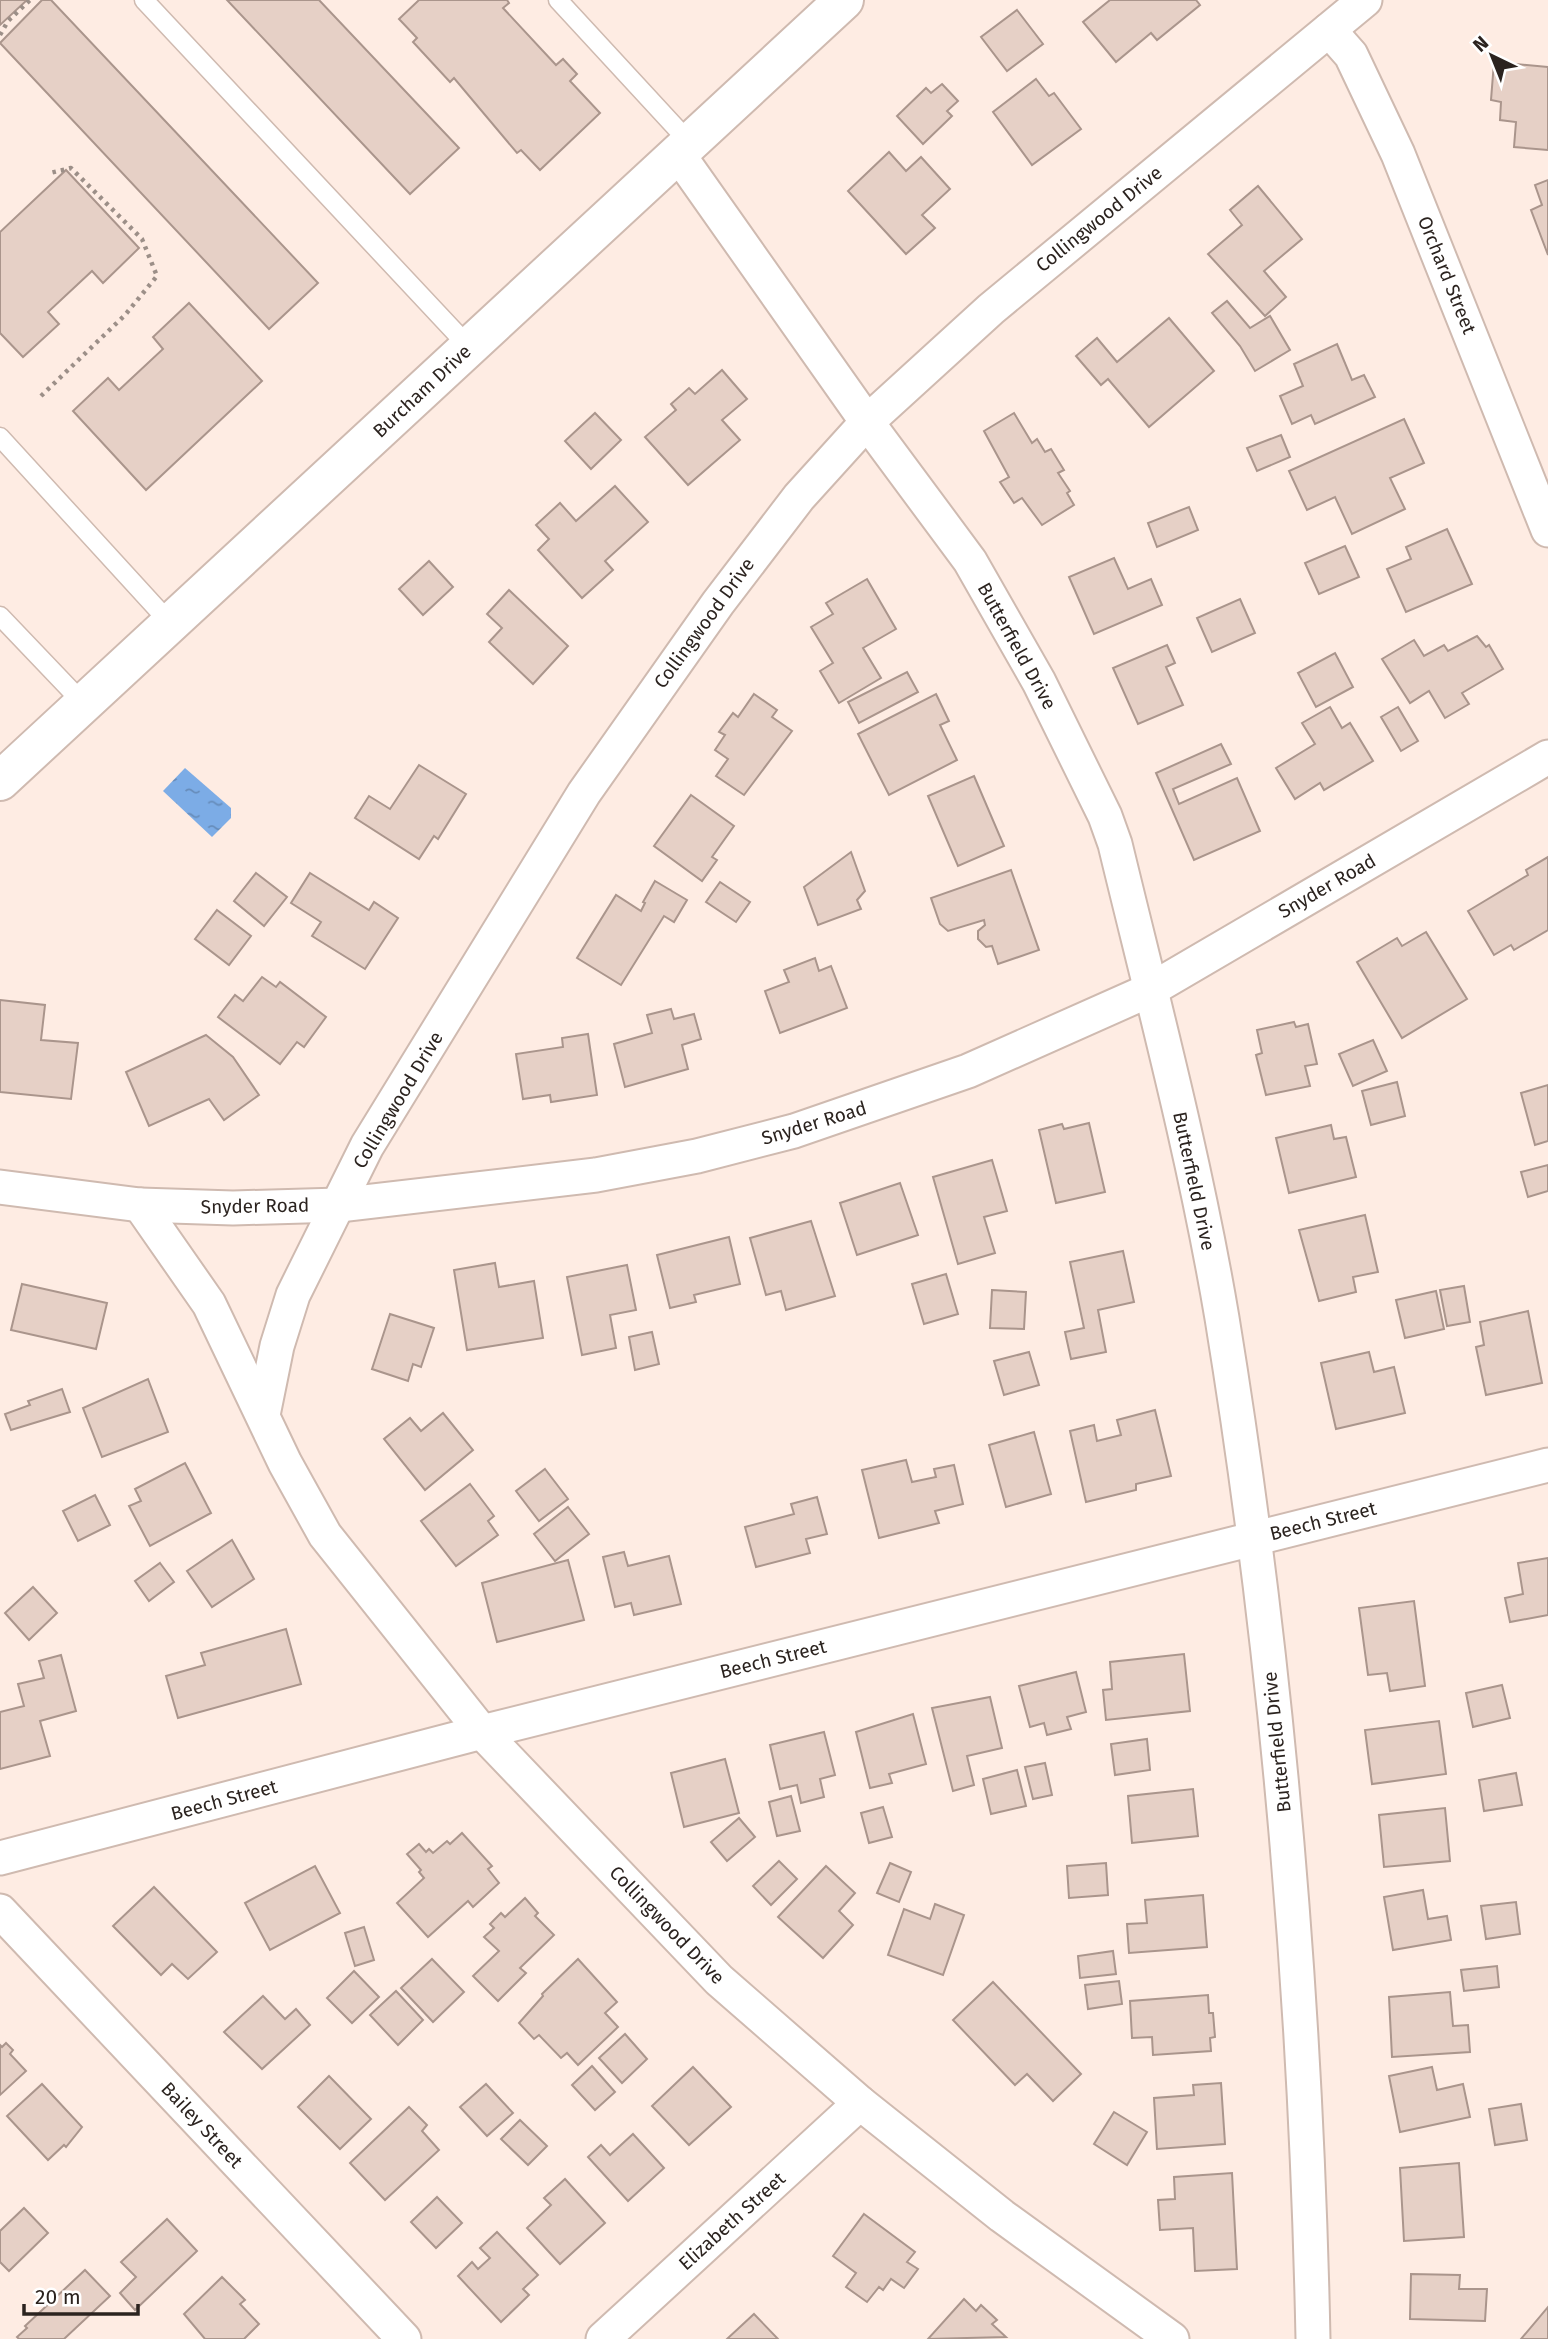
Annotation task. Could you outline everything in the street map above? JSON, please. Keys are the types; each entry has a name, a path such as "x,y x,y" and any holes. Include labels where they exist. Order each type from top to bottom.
{"street":[{"name":"Burcham Drive","path":"0,781 844,0"},
{"name":"Collingwood Drive","path":"263,1415 277,1346 293,1295 368,1146 591,782 752,558 799,498 867,422 999,302 1366,0"},
{"name":"Orchard Street","path":"1329,30 1351,55 1398,154 1548,530"},
{"name":"Butterfield Drive","path":"684,148 867,422 970,561 1039,682 1105,816 1188,1144 1221,1314 1253,1539 1284,1797 1301,2053 1313,2339"},
{"name":"Snyder Road","path":"0,1187 140,1205 233,1208 339,1205 596,1175 697,1156 794,1131 968,1071 1150,990 1548,757"},
{"name":"Collingwood Drive","path":"140,1205 209,1304 285,1463 326,1535 482,1732 719,1980 860,2103 1002,2216 1172,2339"},
{"name":"Beech Street","path":"0,1858 482,1732 1548,1465"},
{"name":"Bailey Street","path":"0,1911 404,2339"},
{"name":"Elizabeth Street","path":"603,2339 860,2103"}],"lane":[{"path":"144,0 469,347"},
{"path":"558,0 684,148"},
{"path":"0,437 171,624"},
{"path":"0,616 84,704"}],"path":[{"path":"0,35 8,21 30,0"},
{"path":"41,396 125,315 157,276 142,239 71,168 50,173"}],"water":[{"path":"185,768 231,808 231,818 212,837 163,791"}],"building":[{"path":"0,0 27,0 0,25"},
{"path":"42,0 51,0 318,283 269,329 0,43"},
{"path":"227,0 319,0 459,148 410,194"},
{"path":"419,0 507,0 509,3 503,8 556,65 563,59 577,74 570,81 600,113 540,170 521,150 517,153 454,78 450,82 413,42 417,38 399,19"},
{"path":"1110,0 1196,0 1200,5 1157,40 1151,33 1116,62 1083,22"},
{"path":"1017,10 1043,44 1007,71 981,37"},
{"path":"1494,62 1548,67 1548,150 1514,147 1516,122 1500,120 1501,102 1491,100"},
{"path":"1036,79 1049,96 1054,93 1081,129 1032,165 993,112"},
{"path":"942,84 958,101 947,111 952,116 923,144 897,116 926,88 931,93"},
{"path":"889,152 906,171 921,157 950,189 922,215 935,228 906,254 848,191"},
{"path":"66,170 139,248 103,283 92,271 48,312 59,324 23,357 0,333 0,232"},
{"path":"1548,180 1548,255 1531,210 1542,205 1535,185"},
{"path":"1258,186 1302,239 1264,271 1286,297 1265,316 1208,254 1242,225 1230,210"},
{"path":"1227,301 1250,328 1270,316 1290,350 1255,371 1240,346 1212,313"},
{"path":"189,303 262,381 146,490 73,411 108,378 119,390 163,349 153,337"},
{"path":"1169,318 1214,371 1149,427 1108,379 1101,385 1076,356 1097,338 1117,362"},
{"path":"1337,344 1352,380 1364,375 1375,397 1315,424 1311,415 1292,424 1280,396 1303,386 1294,364"},
{"path":"722,370 747,399 722,420 740,440 688,485 645,437 676,410 671,404 689,388 695,394"},
{"path":"595,413 621,440 591,469 565,441"},
{"path":"1014,413 1032,443 1037,439 1045,452 1051,449 1064,470 1058,473 1070,491 1067,493 1074,505 1042,525 1022,498 1014,503 1000,482 1009,477 984,431"},
{"path":"1404,419 1424,463 1390,478 1405,509 1352,534 1335,497 1307,510 1289,471"},
{"path":"1281,435 1290,457 1257,471 1247,448"},
{"path":"615,486 648,522 605,561 613,570 582,598 538,550 549,539 536,525 560,503 576,521"},
{"path":"1189,507 1198,530 1157,547 1148,523"},
{"path":"1447,529 1472,584 1406,612 1387,569 1411,559 1406,547"},
{"path":"1345,546 1359,577 1319,594 1305,563"},
{"path":"1114,558 1128,589 1151,579 1162,605 1094,634 1069,577"},
{"path":"429,561 453,587 423,615 399,589"},
{"path":"867,579 896,629 863,648 881,678 839,703 820,671 833,663 811,627 833,614 826,603"},
{"path":"509,590 568,646 533,684 489,642 502,628 487,614"},
{"path":"1240,599 1255,633 1212,652 1197,618"},
{"path":"1477,636 1486,647 1489,645 1503,669 1462,693 1469,704 1445,718 1429,691 1410,703 1382,659 1414,640 1424,656 1444,645 1448,651"},
{"path":"1167,645 1175,663 1166,667 1183,705 1138,724 1113,668"},
{"path":"1335,653 1353,687 1316,707 1298,673"},
{"path":"907,672 918,692 859,723 848,702"},
{"path":"754,694 777,710 772,717 792,731 744,795 716,776 728,759 715,750 725,735 719,732 733,713 738,717"},
{"path":"936,694 949,721 940,725 957,760 889,795 858,734"},
{"path":"1330,707 1342,728 1350,723 1373,761 1324,790 1320,783 1295,799 1276,768 1315,744 1302,723"},
{"path":"1398,707 1418,741 1401,751 1381,717"},
{"path":"1221,744 1231,764 1173,789 1179,804 1237,778 1260,831 1194,860 1156,773"},
{"path":"419,765 466,794 438,839 434,836 419,859 355,818 369,796 390,809"},
{"path":"974,776 1004,846 958,866 928,796"},
{"path":"691,795 734,826 712,857 717,860 702,881 654,846"},
{"path":"851,852 865,891 857,900 861,909 818,925 804,887"},
{"path":"1548,857 1548,930 1514,950 1511,945 1494,955 1468,911 1528,875 1526,870"},
{"path":"1011,870 1039,950 998,964 992,946 986,947 978,939 978,931 985,925 984,920 948,931 940,924 931,898"},
{"path":"256,873 287,897 264,926 234,901"},
{"path":"310,873 369,910 374,902 398,918 365,969 312,936 321,922 291,903"},
{"path":"655,881 687,900 674,922 664,916 621,985 577,958 616,895 641,911"},
{"path":"720,882 750,902 736,922 706,902"},
{"path":"217,910 251,936 229,965 195,939"},
{"path":"1426,932 1467,999 1402,1038 1357,962 1397,938 1402,946"},
{"path":"815,958 819,971 831,966 847,1008 780,1033 765,991 789,982 784,970"},
{"path":"262,977 276,987 280,982 326,1017 304,1047 297,1042 280,1064 218,1017 235,995 243,1001"},
{"path":"0,1000 45,1005 41,1040 78,1043 71,1099 0,1092"},
{"path":"671,1009 674,1019 694,1014 701,1039 682,1045 688,1069 625,1087 614,1044 652,1033 647,1015"},
{"path":"1294,1022 1296,1027 1308,1024 1317,1064 1305,1066 1310,1086 1266,1095 1256,1055 1262,1053 1257,1030"},
{"path":"588,1034 597,1095 551,1102 550,1095 523,1099 516,1054 563,1047 562,1038"},
{"path":"206,1035 233,1057 259,1095 224,1120 209,1099 149,1126 126,1072"},
{"path":"1373,1040 1387,1071 1353,1086 1339,1054"},
{"path":"1397,1082 1405,1116 1371,1125 1362,1091"},
{"path":"1548,1085 1548,1141 1535,1145 1521,1093"},
{"path":"1089,1123 1105,1192 1056,1203 1039,1130 1062,1124 1064,1129"},
{"path":"1331,1125 1334,1139 1346,1137 1356,1177 1289,1193 1276,1138"},
{"path":"992,1160 1007,1211 984,1217 995,1253 958,1264 933,1177"},
{"path":"1548,1165 1548,1191 1528,1197 1521,1172"},
{"path":"900,1183 918,1235 857,1255 840,1203"},
{"path":"1365,1215 1378,1272 1353,1277 1356,1292 1319,1301 1299,1230"},
{"path":"811,1221 835,1296 786,1310 781,1291 766,1295 750,1238"},
{"path":"729,1237 740,1284 694,1295 696,1302 670,1308 657,1255"},
{"path":"1123,1251 1134,1302 1098,1310 1106,1352 1071,1359 1065,1332 1084,1328 1070,1262"},
{"path":"495,1263 499,1287 534,1281 543,1338 467,1350 454,1270"},
{"path":"627,1265 636,1310 610,1315 616,1348 582,1355 567,1277"},
{"path":"946,1274 958,1314 924,1324 912,1284"},
{"path":"22,1284 107,1303 96,1349 11,1330"},
{"path":"1464,1286 1470,1322 1447,1326 1440,1290"},
{"path":"992,1290 1026,1292 1024,1329 990,1328"},
{"path":"1436,1291 1444,1329 1405,1338 1396,1300"},
{"path":"1528,1311 1542,1383 1486,1395 1476,1347 1484,1345 1480,1322"},
{"path":"390,1314 434,1328 421,1367 413,1364 408,1381 372,1369"},
{"path":"652,1332 659,1364 635,1370 629,1337"},
{"path":"1029,1352 1039,1385 1004,1395 994,1361"},
{"path":"1369,1352 1374,1372 1394,1367 1405,1413 1336,1429 1321,1363"},
{"path":"148,1379 168,1432 102,1457 83,1408"},
{"path":"62,1389 70,1412 11,1430 5,1414 30,1405 28,1401"},
{"path":"1155,1410 1171,1476 1136,1484 1136,1490 1086,1502 1070,1431 1094,1425 1097,1441 1121,1435 1117,1420"},
{"path":"443,1413 473,1450 425,1490 384,1439 410,1418 421,1431"},
{"path":"1034,1432 1051,1494 1006,1507 989,1445"},
{"path":"906,1460 912,1482 936,1477 934,1469 954,1465 963,1504 935,1511 939,1523 879,1538 862,1470"},
{"path":"185,1463 211,1513 150,1546 129,1506 141,1501 135,1489"},
{"path":"545,1469 568,1499 539,1521 516,1491"},
{"path":"470,1484 494,1516 488,1521 498,1535 456,1566 421,1521"},
{"path":"95,1495 110,1525 78,1541 63,1511"},
{"path":"817,1497 827,1534 806,1539 810,1553 756,1567 745,1527 794,1514 791,1504"},
{"path":"568,1507 589,1534 555,1561 534,1534"},
{"path":"232,1540 254,1579 212,1607 187,1571"},
{"path":"624,1552 628,1566 669,1556 681,1604 634,1615 631,1603 615,1607 603,1557"},
{"path":"1548,1558 1548,1615 1510,1622 1505,1598 1523,1594 1518,1563"},
{"path":"568,1560 584,1620 497,1642 482,1583"},
{"path":"160,1563 174,1582 149,1601 135,1581"},
{"path":"33,1587 57,1613 29,1640 5,1613"},
{"path":"1414,1601 1425,1686 1390,1691 1387,1673 1368,1675 1359,1608"},
{"path":"286,1629 301,1684 178,1718 166,1676 205,1665 201,1653"},
{"path":"1184,1654 1190,1711 1106,1720 1103,1690 1112,1689 1110,1662"},
{"path":"61,1655 76,1711 40,1721 50,1756 0,1769 0,1712 24,1706 18,1684 44,1678 39,1661"},
{"path":"1076,1672 1086,1712 1067,1717 1071,1729 1047,1735 1044,1723 1030,1727 1019,1686"},
{"path":"1502,1685 1510,1718 1473,1727 1466,1693"},
{"path":"990,1697 1002,1748 967,1756 974,1785 953,1791 932,1708"},
{"path":"913,1714 926,1764 889,1774 892,1783 870,1788 856,1732"},
{"path":"1439,1721 1446,1774 1372,1784 1365,1730"},
{"path":"824,1732 835,1775 820,1779 824,1797 801,1803 797,1785 780,1789 770,1745"},
{"path":"1147,1739 1150,1770 1115,1775 1111,1744"},
{"path":"725,1759 739,1813 684,1827 671,1773"},
{"path":"1045,1763 1052,1795 1033,1799 1025,1767"},
{"path":"1017,1770 1026,1806 991,1814 983,1779"},
{"path":"1516,1773 1522,1805 1484,1811 1479,1780"},
{"path":"1193,1789 1198,1836 1132,1843 1128,1796"},
{"path":"791,1796 800,1831 777,1836 769,1802"},
{"path":"883,1807 892,1837 869,1843 861,1813"},
{"path":"1445,1808 1450,1861 1384,1867 1379,1815"},
{"path":"739,1818 755,1837 727,1861 711,1842"},
{"path":"462,1833 492,1866 488,1869 499,1883 473,1907 468,1901 428,1937 397,1903 424,1878 419,1872 421,1870 407,1854 419,1844 426,1852 429,1849 433,1853 447,1841 450,1844"},
{"path":"779,1861 797,1879 771,1905 753,1886"},
{"path":"890,1863 911,1872 899,1902 877,1893"},
{"path":"1106,1863 1108,1895 1069,1898 1067,1866"},
{"path":"315,1866 340,1913 270,1950 245,1903"},
{"path":"826,1866 855,1893 839,1911 853,1925 823,1958 778,1917"},
{"path":"154,1887 217,1952 188,1979 172,1964 161,1975 113,1926"},
{"path":"1423,1890 1428,1919 1447,1916 1451,1940 1393,1950 1384,1897"},
{"path":"1203,1895 1207,1947 1129,1953 1127,1924 1147,1923 1145,1900"},
{"path":"525,1898 538,1913 535,1916 554,1935 520,1968 526,1973 498,2001 473,1976 499,1951 484,1937 494,1928 490,1924 501,1913 505,1917"},
{"path":"1516,1902 1520,1934 1486,1939 1481,1906"},
{"path":"935,1904 964,1915 943,1975 888,1955 904,1909 930,1919"},
{"path":"364,1927 374,1960 355,1966 345,1933"},
{"path":"1113,1951 1116,1974 1080,1978 1078,1956"},
{"path":"432,1959 464,1992 433,2022 401,1988"},
{"path":"578,1959 617,2002 605,2013 618,2027 578,2065 567,2053 561,2058 539,2035 534,2039 519,2023 542,1994"},
{"path":"1497,1966 1499,1987 1464,1991 1461,1970"},
{"path":"354,1971 379,1997 352,2023 327,1998"},
{"path":"1119,1981 1122,2004 1088,2009 1085,1985"},
{"path":"993,1982 1081,2074 1053,2101 1027,2074 1015,2085 953,2020"},
{"path":"396,1991 423,2020 398,2045 370,2015"},
{"path":"1450,1992 1453,2026 1468,2025 1470,2052 1392,2057 1389,1997"},
{"path":"1208,1995 1215,2037 1210,2038 1211,2051 1153,2055 1152,2037 1132,2038 1130,2001"},
{"path":"263,1996 285,2019 296,2009 310,2025 262,2069 224,2032"},
{"path":"625,2034 647,2059 622,2083 599,2058"},
{"path":"6,2043 13,2050 10,2054 26,2071 0,2095 0,2045 2,2047"},
{"path":"592,2066 615,2092 595,2110 572,2085"},
{"path":"693,2067 731,2107 689,2145 652,2106"},
{"path":"1432,2067 1437,2090 1463,2084 1470,2117 1400,2132 1389,2076"},
{"path":"329,2076 371,2119 340,2149 298,2107"},
{"path":"1221,2083 1225,2144 1157,2149 1154,2098 1194,2095 1193,2085"},
{"path":"42,2084 82,2127 66,2147 64,2145 48,2160 7,2116"},
{"path":"486,2084 513,2113 487,2136 460,2107"},
{"path":"1521,2104 1527,2140 1495,2145 1489,2109"},
{"path":"409,2107 427,2125 422,2131 439,2150 385,2200 350,2163"},
{"path":"1114,2112 1147,2132 1127,2165 1094,2144"},
{"path":"520,2120 547,2146 528,2165 501,2139"},
{"path":"633,2134 664,2168 628,2201 588,2157 601,2145 610,2155"},
{"path":"1459,2163 1464,2237 1404,2241 1400,2168"},
{"path":"1232,2173 1237,2269 1195,2271 1193,2228 1160,2230 1158,2200 1175,2199 1174,2177"},
{"path":"565,2179 605,2223 560,2264 527,2228 551,2205 544,2198"},
{"path":"437,2197 462,2223 436,2248 411,2222"},
{"path":"24,2208 48,2233 9,2271 0,2262 0,2231"},
{"path":"864,2214 915,2252 907,2262 918,2269 904,2288 891,2279 883,2290 879,2287 867,2302 846,2287 856,2273 833,2256"},
{"path":"167,2219 197,2251 135,2310 120,2293 136,2277 121,2262"},
{"path":"497,2232 538,2275 523,2289 529,2295 501,2322 458,2276 472,2262 478,2269 490,2258 480,2248"},
{"path":"85,2270 110,2296 64,2339 19,2339 17,2337 27,2328 25,2326"},
{"path":"1411,2274 1460,2275 1459,2289 1487,2289 1485,2321 1410,2319"},
{"path":"222,2277 245,2300 240,2304 259,2324 244,2339 205,2339 184,2314"},
{"path":"964,2299 976,2311 981,2305 997,2320 992,2324 1006,2337 928,2339"},
{"path":"1548,2307 1548,2339 1521,2339"},
{"path":"754,2314 778,2339 727,2339"}]}
